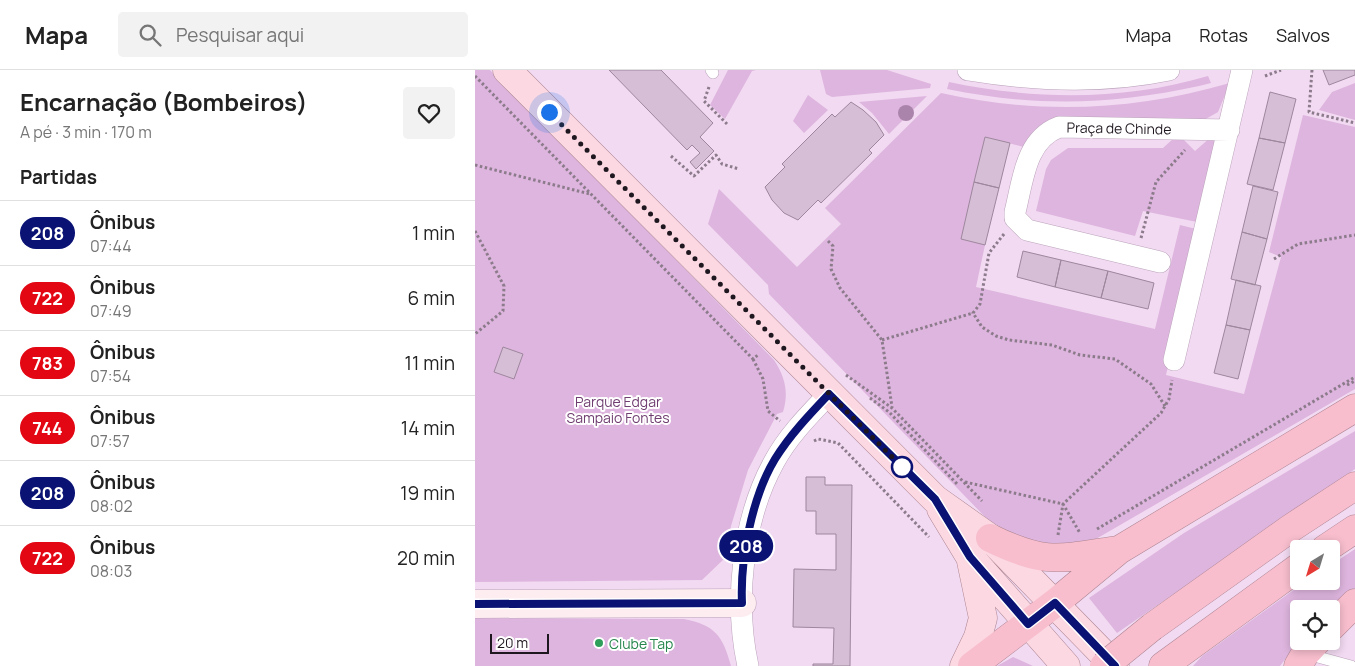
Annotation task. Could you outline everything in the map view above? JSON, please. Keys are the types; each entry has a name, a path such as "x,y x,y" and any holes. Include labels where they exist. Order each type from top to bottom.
{"highway":[{"path":"972,666 1055,603 1119,550 1355,408"},
{"path":"1105,666 1152,627 1291,528 1355,486"},
{"path":"1338,540 1355,529"},
{"path":"990,538 1037,557 1059,560 1119,550"},
{"path":"1170,660 1290,573"},
{"path":"1340,618 1355,603"}],"main road":[{"path":"507,70 773,340 835,382 935,499 970,557 1066,666"},
{"path":"935,499 990,538 1115,666"},
{"path":"964,666 978,637 983,618 970,557"}],"street":[{"path":"968,70 1003,76 1078,80 1116,78 1169,70"},
{"path":"1173,368 1242,70"},
{"name":"Praça de Chinde","path":"1017,223 1015,212 1031,152 1039,140 1052,130 1071,126 1229,130"},
{"path":"1017,223 1027,230 1160,262"},
{"path":"748,666 741,581 745,549 760,492 774,461 802,437 835,382"},
{"path":"475,604 742,603"}],"lane":[{"path":"1307,654 1346,666"}],"path":[{"path":"1265,76 1281,70"},
{"path":"1311,70 1309,112 1355,123"},
{"path":"712,71 705,101 727,124"},
{"path":"475,76 753,359 763,378 768,411 802,437 838,443 933,542"},
{"path":"1136,257 1156,182 1205,130"},
{"path":"671,156 694,176 716,156 722,164 739,169"},
{"path":"475,165 591,194"},
{"path":"882,340 973,313 980,304 989,253 1003,234 1017,223"},
{"path":"475,231 504,286 503,311 475,334"},
{"path":"1274,259 1298,244 1355,235"},
{"path":"828,241 833,246 831,269 840,288 882,340 892,408 889,412 954,481 1063,504 1082,537 1074,538"},
{"path":"973,313 982,328 996,336 1052,345 1074,354 1115,359 1151,384 1166,406"},
{"path":"753,359 773,340"},
{"path":"1064,540 1057,540 1063,504 1166,406 1173,368"},
{"path":"1090,532 1355,377"},
{"path":"835,382 892,408"},
{"path":"963,482 983,502"}],"green space":[{"name":"Parque Edgar Sampaio Fontes","path":"475,70 490,70 774,360 781,372 786,391 783,412 777,414 748,470 731,526 725,558 702,580 475,582"},
{"path":"728,70 756,70 752,71 725,119 710,105"},
{"path":"820,70 887,70 931,84 930,88 832,97 826,94"},
{"path":"1208,76 1211,83 1199,86 1135,97 1104,100 1042,101 1011,99 947,89 949,82 981,88 1046,95 1112,94 1176,84"},
{"path":"1230,83 1218,112 1204,120 1071,118 1024,147 985,137 961,239 985,245 976,287 1155,329 1180,225 1200,230 1166,375 1244,394 1281,257 1269,252 1303,115 1355,127 1355,389 1089,543 1069,548 1015,539 990,522 769,294 768,285 708,224 719,189 797,267 841,224 825,208 941,93 1014,105 1086,107 1158,99"},
{"path":"1355,83 1355,120 1319,110 1332,92"},
{"path":"808,95 828,110 804,133 793,121"},
{"path":"927,96 889,134 872,113 859,102"},
{"path":"1175,137 1183,139 1195,151 1211,137 1220,147 1202,223 1143,211 1135,236 1036,211 1046,169 1051,160 1068,148 1163,148"},
{"path":"1355,431 1355,469 1117,633 1089,598 1184,533"},
{"path":"1355,549 1355,588 1340,602 1340,600 1290,600 1290,650 1292,650 1280,666 1193,666 1202,656 1294,590 1340,590 1340,559"},
{"name":"Clube Tap","path":"475,618 684,619 703,625 716,634 725,647 731,666 475,666"},
{"path":"1013,657 1033,666 997,666"}],"building":[{"path":"609,70 661,70 713,123 700,137 714,151 696,169 690,162 700,153 692,145 687,150"},
{"path":"1323,70 1355,70 1355,75 1329,85"},
{"path":"1270,92 1296,99 1285,143 1259,138"},
{"path":"851,102 876,122 884,135 869,150 872,153 821,203 818,200 798,220 784,213 772,200 765,187 785,167 782,164 832,114 835,117"},
{"path":"985,137 1010,143 999,188 974,182"},
{"path":"1259,138 1285,143 1273,190 1247,184"},
{"path":"974,182 999,188 985,245 961,239"},
{"path":"1253,186 1278,192 1267,239 1242,232"},
{"path":"1242,232 1267,239 1255,285 1231,279"},
{"path":"1023,251 1061,260 1055,287 1017,277"},
{"path":"1061,260 1108,271 1101,298 1055,287"},
{"path":"1108,271 1154,283 1148,309 1101,298"},
{"path":"1236,280 1261,286 1250,330 1226,325"},
{"path":"1226,325 1250,330 1238,379 1214,373"},
{"path":"503,347 523,354 514,379 494,372"},
{"path":"806,477 825,477 825,485 852,485 850,666 813,666 813,664 833,664 834,628 793,627 794,569 836,570 836,534 816,534 816,511 806,511"}],"bus line":[{"name":"208","path":"475,604 742,603 741,581 745,549 760,492 766,477 774,461 793,433 829,394 935,499 970,557 1028,624 1055,603 1115,666"}],"place":[{"name":"Clube Tap","path":"599,643"}],"route":[{"path":"549,112 773,340 902,467"}]}
